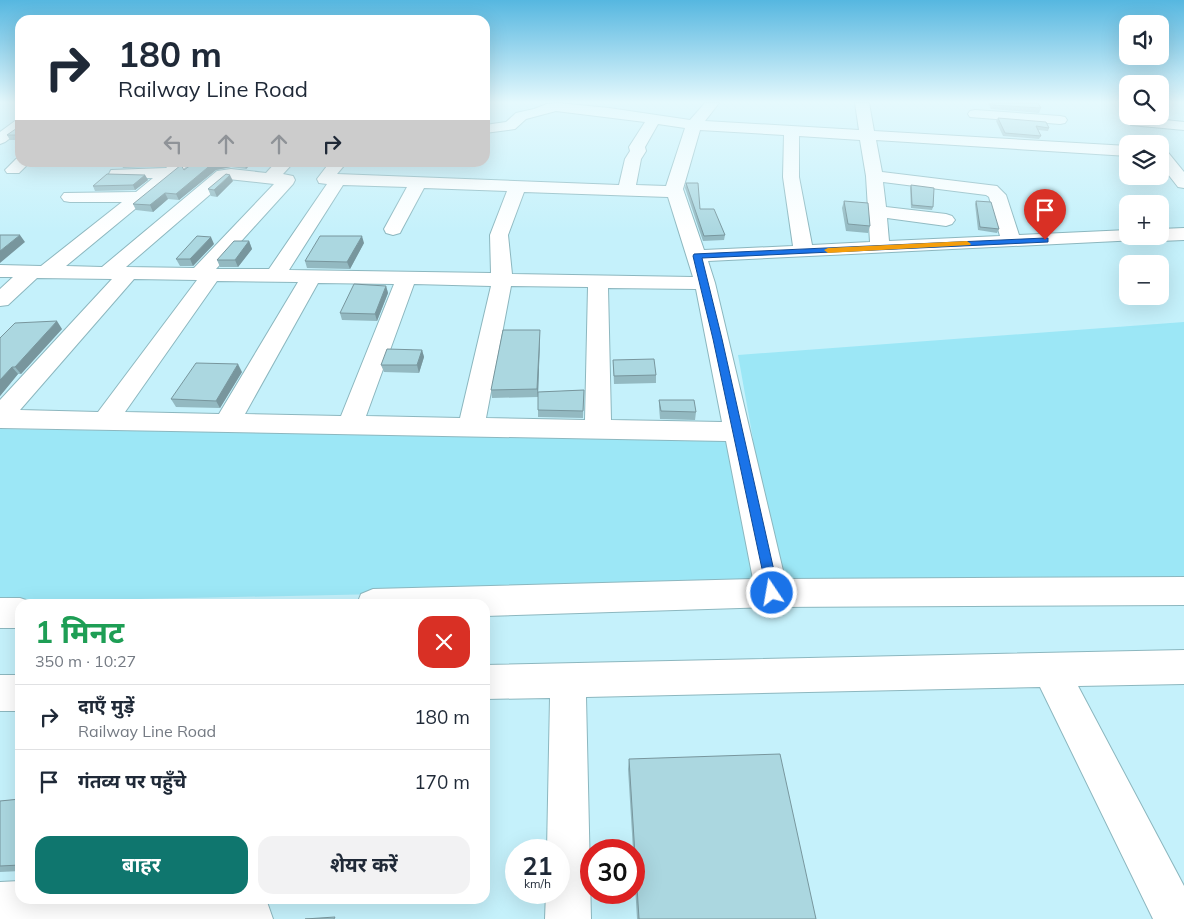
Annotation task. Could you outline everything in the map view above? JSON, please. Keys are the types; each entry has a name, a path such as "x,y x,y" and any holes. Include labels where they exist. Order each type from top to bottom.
{"street":[{"path":"626,190 633,159 638,151 638,146"},
{"path":"686,146 674,186 675,192 705,283 772,593"},
{"path":"790,146 791,184 804,251"},
{"path":"870,146 880,248"},
{"path":"1041,146 1119,150"},
{"path":"1169,153 1184,154"},
{"path":"1169,164 1184,183"},
{"path":"117,174 177,168"},
{"path":"0,300 177,168"},
{"path":"105,421 206,274 281,174"},
{"path":"0,418 118,273 223,175 334,174 418,183 518,186 584,196 626,190 675,192"},
{"path":"276,276 334,174"},
{"path":"874,176 986,189 994,192 997,194 1011,242"},
{"path":"393,229 418,183"},
{"path":"939,184 946,220 948,245"},
{"path":"471,428 502,280 499,235 518,186"},
{"path":"70,197 140,197"},
{"path":"878,212 946,220"},
{"path":"1169,235 1184,234"},
{"path":"697,256 1119,237"},
{"path":"0,272 705,283"},
{"path":"227,423 247,385 312,276"},
{"path":"350,425 406,279"},
{"path":"598,282 598,430"},
{"path":"0,418 738,432"},
{"path":"490,601 772,593 1184,591"},
{"path":"0,613 15,613"},
{"path":"490,682 1184,667"},
{"path":"1050,670 1177,919"},
{"path":"568,680 568,919"},
{"path":"0,693 15,693"},
{"path":"0,904 15,904"},
{"path":"246,904 250,919"}],"shaded area":[{"path":"1184,322 1184,577 142,599 15,599 15,602 0,602 0,429 753,439 738,355"}],"building":[{"path":"179,167 182,167 184,170 188,167 208,167 176,194 165,193 150,205 133,204"},
{"path":"107,174 145,175 133,185 93,186"},
{"path":"226,174 230,175 214,190 208,189"},
{"path":"686,183 698,183 700,209 714,209 725,235 704,236"},
{"path":"911,185 934,188 933,207 912,205"},
{"path":"844,201 868,203 870,226 848,224"},
{"path":"976,201 991,202 999,229 980,227"},
{"path":"0,235 20,235 0,251"},
{"path":"197,236 211,237 190,259 176,259"},
{"path":"320,236 362,236 347,262 305,261"},
{"path":"234,241 249,241 235,260 217,260"},
{"path":"354,284 386,286 375,314 340,313"},
{"path":"57,321 15,367 12,367 0,380 0,338 15,323"},
{"path":"503,330 540,330 537,389 491,390"},
{"path":"387,349 422,350 417,365 381,365"},
{"path":"654,359 656,375 614,376 613,360"},
{"path":"196,363 238,364 216,401 171,399"},
{"path":"584,390 583,411 538,410 538,392"},
{"path":"659,400 694,400 696,412 661,411"},
{"path":"780,754 816,919 639,919 638,904 645,904 645,839 634,839 629,759"},
{"path":"15,800 15,865 0,866 0,801"},
{"path":"335,917 334,919 305,919"}],"slow traffic":[{"path":"828,250 967,244"}],"route":[{"path":"772,593 718,339 697,256 1045,240"}]}
